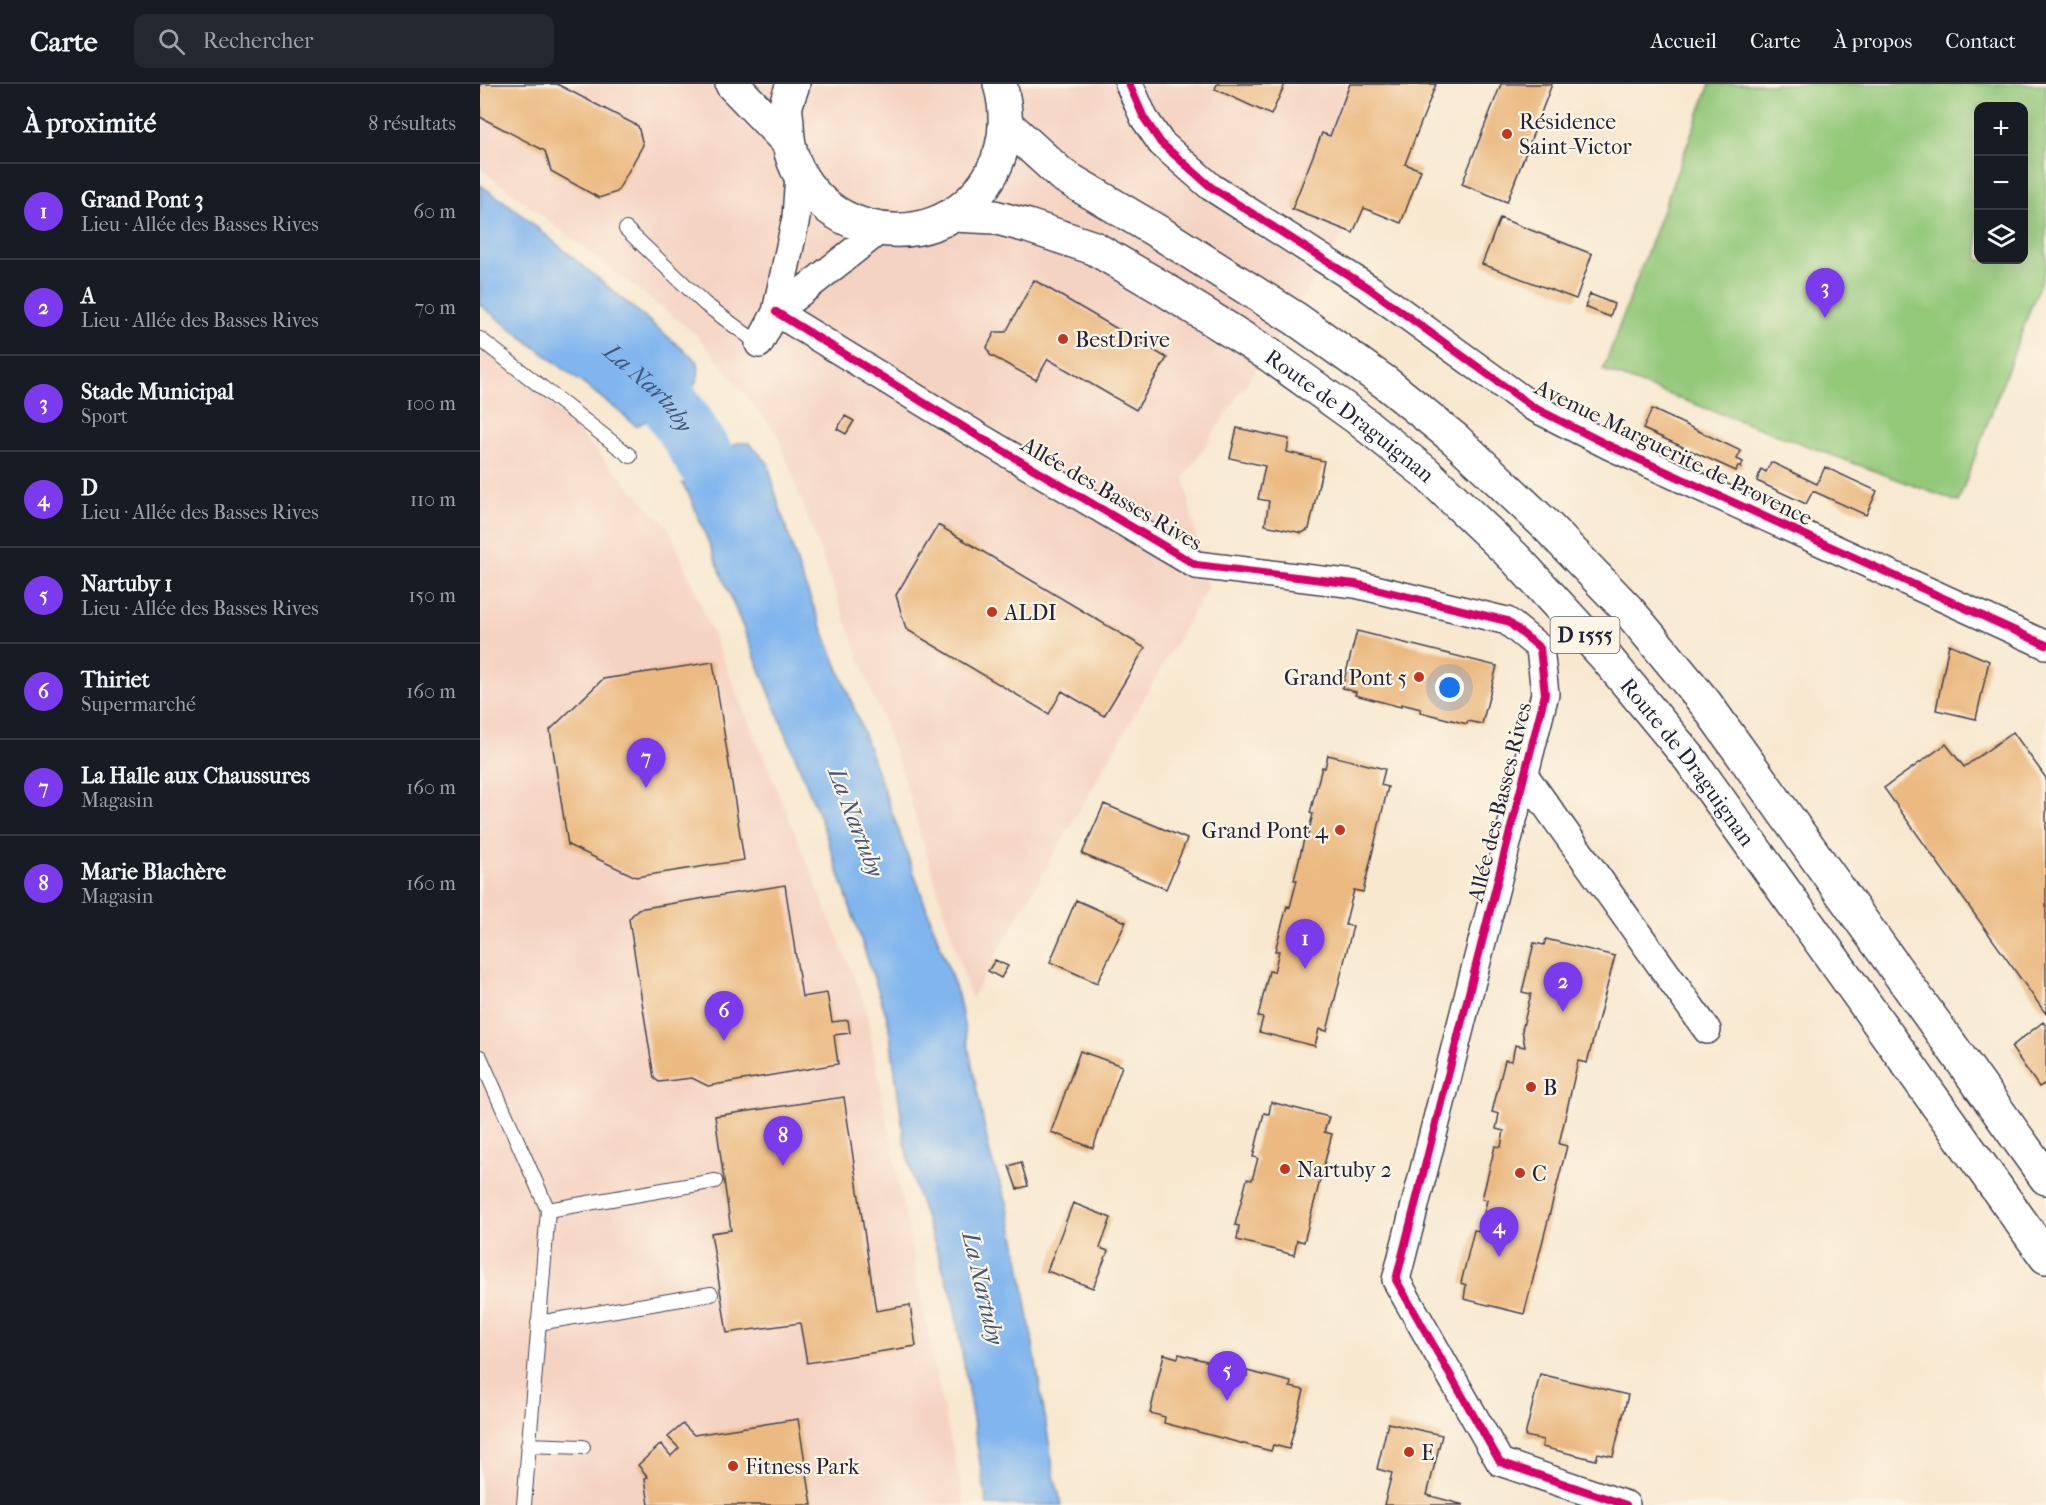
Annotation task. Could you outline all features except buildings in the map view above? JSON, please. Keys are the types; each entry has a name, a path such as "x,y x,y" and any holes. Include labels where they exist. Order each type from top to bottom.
{"main road":[{"path":"732,84 787,141"},
{"path":"793,84 786,106 787,141 799,174 819,201 848,220 880,230 906,231 930,226 953,215 981,191 999,160 1006,124 1005,100 1000,84"},
{"name":"Route de Draguignan","path":"1006,124 1062,175 1160,233 1296,319 1386,383 1455,439 1547,526 1629,611 1706,704 2046,1178"},
{"name":"Route de Draguignan","path":"953,215 994,217 1094,248 1271,356 1356,417 1425,472 1516,559 1604,655 1690,759 2046,1257"}],"street":[{"name":"Avenue Marguerite de Provence","path":"1129,84 1144,118 1161,143 1211,188 1370,289 1533,407 1610,446 2046,645"},
{"path":"759,344 776,312 796,218 799,174"},
{"path":"776,312 880,230"},
{"name":"Allée des Basses Rives","path":"776,312 978,436 1196,565 1355,584 1507,621 1540,648 1545,694 1396,1280 1500,1462 1626,1505"},
{"path":"1525,776 1707,1030"}],"lane":[{"path":"626,229 705,304 759,344"},
{"path":"480,339 630,456"},
{"path":"480,1057 548,1210 524,1505"},
{"path":"548,1210 715,1181"},
{"path":"538,1323 711,1294"},
{"path":"528,1445 584,1447"}],"shaded area":[{"path":"480,84 1443,84 1184,478 1207,588 971,999 903,776 777,434 697,335 480,168"},
{"path":"480,329 669,528 864,1001 935,1369 965,1505 480,1505"}],"green space":[{"path":"1710,84 2046,84 2046,267 1958,502 1603,370"}],"water":[{"path":"480,185 511,206 698,362 696,383 683,395 636,426 480,305"},
{"path":"737,443 749,443 768,463 801,575 856,713 958,995 990,1155 1007,1203 1019,1258 1055,1480 1062,1505 987,1505 953,1298 916,1190 905,1144 888,1020 821,820 689,494 682,484"}],"waterway":[{"name":"La Nartuby","path":"480,244 515,269 667,399 739,512 748,536"}],"cycle path":[{"path":"1129,84 1144,118 1161,143 1211,187 1370,289 1533,407 1610,446 2046,645"},
{"path":"776,312 978,436 1196,565 1355,584 1507,621 1540,648 1545,694 1396,1280 1500,1462 1626,1505"}],"place":[{"name":"Résidence Saint-Victor","path":"1507,134"},
{"name":"Stade Municipal","path":"1825,318"},
{"name":"BestDrive","path":"1063,339"},
{"name":"ALDI","path":"992,612"},
{"name":"Grand Pont 5","path":"1419,677"},
{"name":"La Halle aux Chaussures","path":"646,788"},
{"name":"Grand Pont 4","path":"1340,830"},
{"name":"Grand Pont 3","path":"1305,969"},
{"name":"A","path":"1563,1012"},
{"name":"Thiriet","path":"724,1041"},
{"name":"B","path":"1531,1087"},
{"name":"Marie Blachère","path":"783,1166"},
{"name":"Nartuby 2","path":"1285,1169"},
{"name":"C","path":"1520,1173"},
{"name":"D","path":"1499,1257"},
{"name":"Nartuby 1","path":"1227,1401"},
{"name":"E","path":"1409,1452"},
{"name":"Fitness Park","path":"733,1466"}]}
